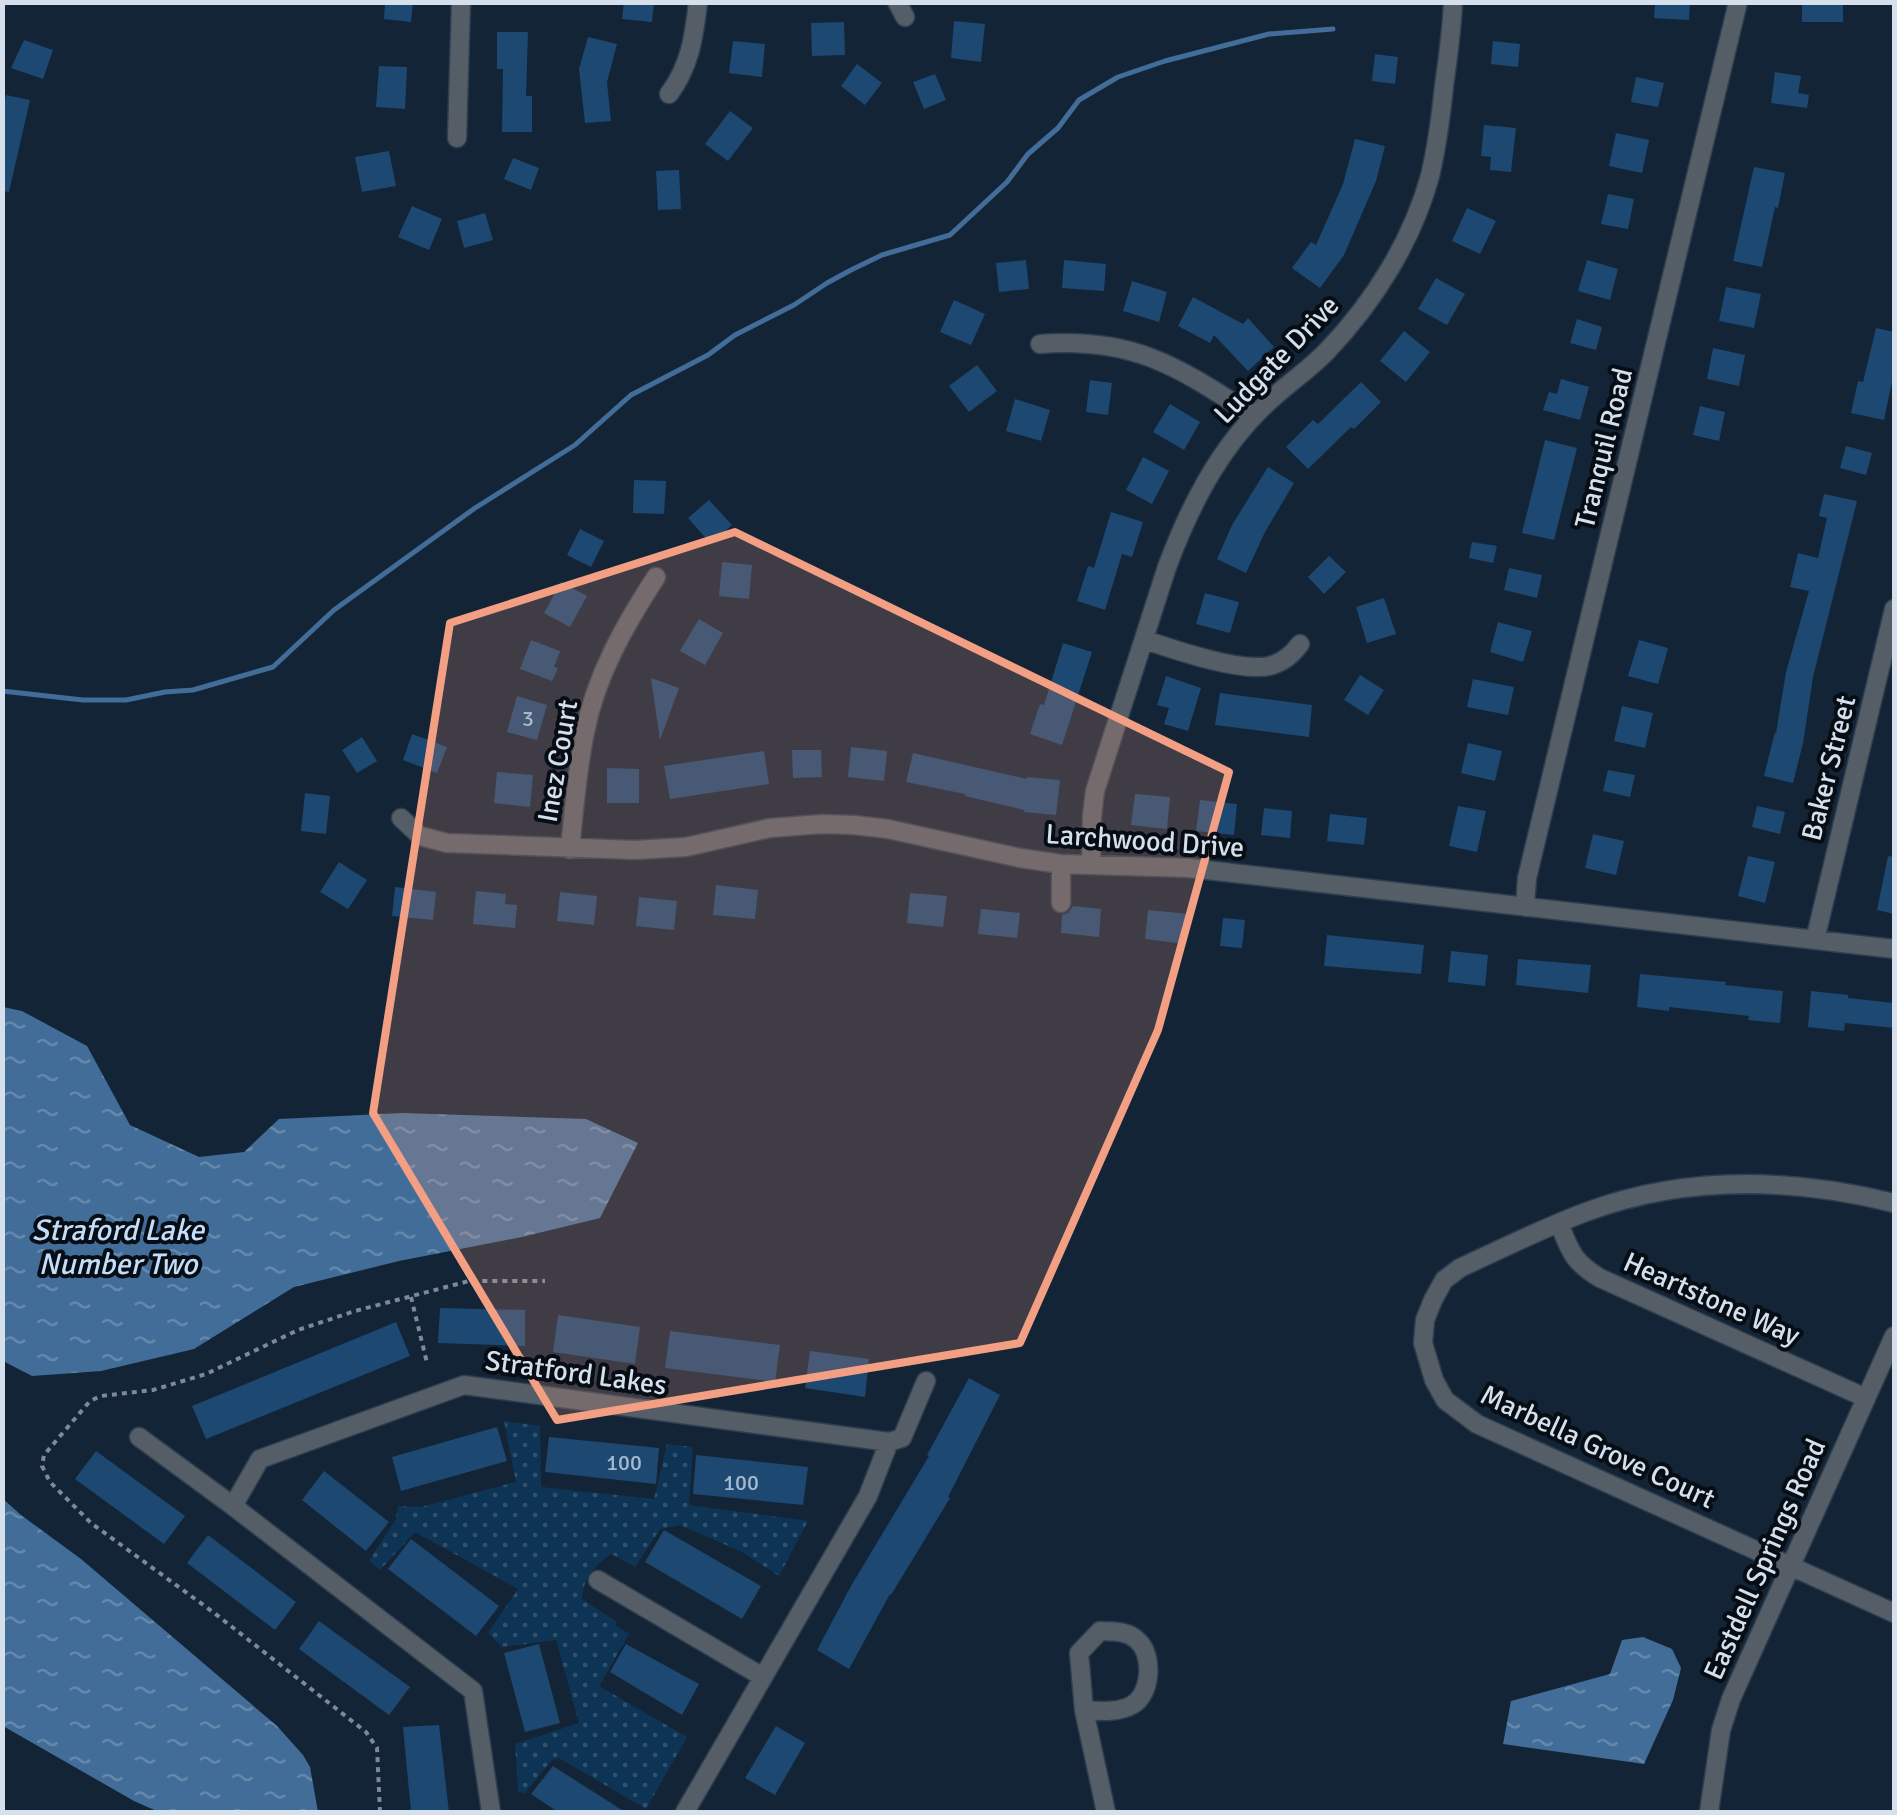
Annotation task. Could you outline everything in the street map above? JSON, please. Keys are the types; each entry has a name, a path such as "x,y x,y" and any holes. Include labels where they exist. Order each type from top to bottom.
{"street":[{"path":"457,138 461,2"},
{"path":"669,94 687,64 698,2"},
{"name":"Ludgate Drive","path":"1091,865 1096,791 1181,531 1201,491 1224,453 1254,416 1326,352 1379,286 1416,218 1439,130 1453,2"},
{"name":"Tranquil Road","path":"1525,907 1527,878 1738,2"},
{"path":"1040,344 1097,344 1132,350 1190,375 1254,416"},
{"name":"Inez Court","path":"570,848 585,730 599,683 616,644 656,577"},
{"name":"Baker Street","path":"1815,940 1894,609"},
{"path":"1144,640 1210,659 1266,667 1281,662 1300,644"},
{"name":"Larchwood Drive","path":"402,818 420,836 447,843 635,850 686,847 770,828 822,824 888,829 1061,864 1190,868 1894,949"},
{"path":"1060,903 1061,864"},
{"name":"Marbella Grove Court","path":"1894,1203 1810,1186 1736,1184 1694,1186 1625,1200 1560,1223 1460,1268 1444,1280 1424,1320 1423,1343 1434,1380 1445,1400 1477,1424 1894,1613"},
{"name":"Heartstone Way","path":"1560,1223 1572,1255 1600,1278 1866,1398"},
{"name":"Eastdell Springs Road","path":"1709,1812 1720,1730 1731,1699 1894,1336"},
{"path":"685,1812 868,1496 889,1442 902,1438 926,1381"},
{"name":"Stratford Lakes","path":"233,1506 260,1460 464,1384 889,1442"},
{"path":"139,1438 473,1691 491,1812"},
{"path":"598,1580 763,1677"},
{"path":"1084,1710 1110,1711 1134,1705 1146,1688 1148,1662 1140,1642 1125,1632 1100,1631 1078,1653 1084,1710 1106,1812"}],"path":[{"path":"411,1296 427,1363"}],"highlighted area":[{"path":"735,532 1229,772 1158,1030 1020,1343 557,1420 373,1113 450,623"}],"shaded area":[{"path":"504,1421 540,1426 541,1487 654,1499 667,1444 693,1447 689,1505 808,1521 779,1576 742,1552 680,1525 660,1529 635,1567 611,1554 587,1579 582,1599 629,1634 599,1686 687,1737 646,1809 559,1758 552,1760 524,1794 518,1791 515,1744 579,1723 556,1640 502,1647 488,1633 518,1589 415,1532 380,1570 369,1561 396,1519 398,1506 421,1507 516,1482"}],"water":[{"name":"Straford Lake Number Two","path":"3,1007 22,1011 87,1046 130,1125 199,1157 244,1152 279,1119 402,1113 586,1119 638,1143 600,1218 294,1287 194,1349 101,1371 32,1376 3,1361"},
{"path":"2,1498 81,1559 277,1726 310,1767 318,1812 159,1812 3,1726"},
{"path":"1643,1637 1672,1649 1681,1668 1673,1700 1644,1764 1503,1744 1511,1701 1610,1674 1622,1640"}],"building":[{"path":"385,2 413,2 411,22 384,19"},
{"path":"624,2 654,2 652,22 622,19"},
{"path":"1655,2 1690,2 1689,20 1654,18"},
{"path":"1802,2 1843,2 1843,22 1802,22"},
{"path":"954,21 985,24 981,62 951,58"},
{"path":"844,22 845,55 812,56 811,23"},
{"path":"497,32 528,32 526,96 532,96 532,132 502,132 503,69 497,69"},
{"path":"588,37 617,44 607,82 611,121 585,123 579,69"},
{"path":"24,40 53,50 43,79 11,68"},
{"path":"733,41 765,44 762,77 729,73"},
{"path":"1493,41 1520,44 1518,67 1491,64"},
{"path":"1375,54 1398,57 1395,84 1372,81"},
{"path":"857,64 882,83 865,105 841,86"},
{"path":"379,66 407,67 405,109 376,107"},
{"path":"1775,72 1801,76 1798,93 1809,95 1807,108 1771,103"},
{"path":"935,74 946,100 924,109 913,82"},
{"path":"1636,77 1664,83 1658,107 1631,102"},
{"path":"6,95 30,100 9,192 2,191 2,112"},
{"path":"730,111 753,128 728,161 705,144"},
{"path":"1484,125 1516,128 1511,172 1490,170 1491,157 1481,156"},
{"path":"1616,133 1649,140 1642,173 1609,166"},
{"path":"1355,139 1385,146 1376,181 1344,255 1320,288 1292,268 1311,242 1316,245 1343,184"},
{"path":"389,151 396,186 362,192 355,157"},
{"path":"513,158 539,168 531,190 504,179"},
{"path":"1754,167 1785,173 1762,267 1733,261"},
{"path":"679,170 681,209 658,210 656,171"},
{"path":"1608,194 1634,199 1628,229 1601,224"},
{"path":"412,206 442,219 429,250 398,237"},
{"path":"1467,208 1496,221 1480,254 1452,241"},
{"path":"485,213 493,240 464,248 457,221"},
{"path":"1026,260 1029,289 999,292 996,263"},
{"path":"1064,260 1106,264 1104,291 1062,288"},
{"path":"1587,260 1618,269 1610,300 1578,291"},
{"path":"1436,278 1465,294 1447,325 1418,309"},
{"path":"1132,281 1167,292 1159,322 1123,311"},
{"path":"1726,287 1761,294 1754,328 1719,321"},
{"path":"1193,297 1243,324 1248,318 1274,347 1248,371 1214,335 1210,343 1178,326"},
{"path":"954,300 985,314 971,345 940,332"},
{"path":"1577,319 1602,327 1596,350 1570,343"},
{"path":"1876,328 1894,332 1894,372 1884,420 1851,413"},
{"path":"1404,331 1430,352 1406,382 1380,361"},
{"path":"1713,348 1745,355 1739,386 1707,379"},
{"path":"977,365 997,391 969,412 949,386"},
{"path":"1561,379 1589,387 1580,420 1543,410 1549,392 1557,394"},
{"path":"1090,380 1112,383 1108,415 1086,412"},
{"path":"1361,382 1381,402 1308,469 1286,447 1313,420 1318,424"},
{"path":"1015,399 1050,410 1041,441 1006,431"},
{"path":"1170,404 1200,422 1184,450 1153,432"},
{"path":"1700,406 1725,412 1719,441 1693,435"},
{"path":"1545,440 1577,448 1554,540 1522,533"},
{"path":"1846,446 1872,453 1866,475 1840,468"},
{"path":"1143,457 1169,471 1152,504 1126,490"},
{"path":"1268,467 1294,483 1246,573 1217,559 1232,525"},
{"path":"634,480 666,481 664,514 633,513"},
{"path":"1824,494 1857,501 1813,677 1793,783 1764,776 1786,672 1809,591 1790,587 1798,553 1818,558 1827,518 1819,516"},
{"path":"709,500 732,525 711,544 688,518"},
{"path":"1111,512 1143,522 1132,557 1122,554 1105,610 1077,601 1088,566 1094,568"},
{"path":"580,529 604,541 591,567 567,555"},
{"path":"1472,542 1497,546 1493,563 1469,558"},
{"path":"1329,556 1346,572 1324,594 1308,577"},
{"path":"722,562 752,565 749,599 719,596"},
{"path":"1509,568 1542,575 1537,598 1504,590"},
{"path":"561,582 587,596 570,627 544,613"},
{"path":"1205,593 1239,602 1230,633 1196,624"},
{"path":"1384,598 1396,634 1367,643 1356,607"},
{"path":"699,619 723,633 705,665 680,651"},
{"path":"1498,622 1532,631 1523,662 1490,652"},
{"path":"531,640 560,651 552,681 520,669"},
{"path":"1639,640 1668,648 1658,684 1628,676"},
{"path":"1063,643 1092,652 1062,745 1030,734 1040,704 1044,705"},
{"path":"1360,675 1384,690 1368,715 1344,700"},
{"path":"1166,676 1201,688 1188,731 1164,724 1169,708 1157,705"},
{"path":"651,678 679,688 660,740"},
{"path":"1473,679 1514,687 1508,715 1467,707"},
{"path":"1220,693 1312,705 1309,737 1215,725"},
{"path":"517,696 547,705 537,740 507,732"},
{"path":"1622,706 1653,713 1645,748 1614,741"},
{"path":"412,734 447,747 437,773 403,760"},
{"path":"362,737 377,761 357,773 342,750"},
{"path":"1468,743 1502,751 1495,781 1461,773"},
{"path":"851,747 887,751 884,781 848,777"},
{"path":"792,750 821,750 822,777 793,778"},
{"path":"764,751 769,784 670,799 664,766"},
{"path":"913,753 1027,779 1060,780 1056,815 1024,812 906,782"},
{"path":"607,768 639,769 639,803 607,803"},
{"path":"1608,770 1635,775 1630,797 1603,791"},
{"path":"497,772 533,775 530,807 494,803"},
{"path":"305,793 330,796 326,834 301,831"},
{"path":"1135,794 1170,797 1167,829 1131,825"},
{"path":"1200,800 1237,804 1234,835 1196,831"},
{"path":"1458,806 1486,811 1477,852 1449,846"},
{"path":"1757,806 1785,812 1780,834 1752,827"},
{"path":"1264,808 1292,811 1290,838 1261,835"},
{"path":"1330,814 1367,818 1364,845 1327,841"},
{"path":"1593,834 1624,841 1616,875 1585,868"},
{"path":"1748,856 1775,862 1765,903 1738,896"},
{"path":"1888,856 1894,857 1894,914 1877,910"},
{"path":"339,862 367,880 348,909 320,892"},
{"path":"716,885 758,890 755,919 713,915"},
{"path":"395,887 436,892 433,920 392,916"},
{"path":"476,891 506,894 505,904 517,905 515,928 473,924"},
{"path":"560,892 597,896 594,925 557,921"},
{"path":"910,893 947,896 943,927 907,923"},
{"path":"639,897 677,901 674,930 636,926"},
{"path":"1073,906 1101,909 1099,937 1061,933 1062,915"},
{"path":"981,909 1020,913 1017,938 978,934"},
{"path":"1148,910 1189,914 1186,944 1145,939"},
{"path":"1223,918 1245,920 1242,948 1220,946"},
{"path":"1327,935 1424,945 1421,974 1324,966"},
{"path":"1451,951 1488,955 1485,986 1448,982"},
{"path":"1518,959 1591,965 1588,993 1516,985"},
{"path":"1640,974 1783,991 1780,1023 1669,1007 1669,1011 1637,1007"},
{"path":"1811,991 1894,1003 1894,1028 1845,1023 1844,1031 1808,1027"},
{"path":"440,1308 525,1310 525,1346 438,1343"},
{"path":"558,1315 640,1327 635,1364 553,1352"},
{"path":"396,1322 410,1356 206,1439 192,1406"},
{"path":"670,1331 780,1345 775,1382 665,1368"},
{"path":"810,1351 869,1359 865,1397 805,1388"},
{"path":"969,1378 1000,1395 950,1498 849,1669 817,1650 929,1456"},
{"path":"497,1427 507,1461 401,1491 392,1457"},
{"path":"549,1437 659,1448 656,1484 545,1472"},
{"path":"96,1451 185,1516 164,1544 75,1479"},
{"path":"696,1455 808,1467 803,1505 693,1494"},
{"path":"324,1471 389,1522 366,1551 302,1500"},
{"path":"664,1530 761,1586 742,1619 645,1562"},
{"path":"208,1535 296,1602 275,1630 187,1563"},
{"path":"411,1539 499,1606 476,1636 388,1569"},
{"path":"319,1621 410,1687 389,1715 299,1649"},
{"path":"539,1644 560,1723 525,1732 504,1653"},
{"path":"626,1644 699,1684 682,1715 610,1672"},
{"path":"439,1725 449,1812 411,1812 403,1727"},
{"path":"776,1726 805,1743 775,1795 745,1778"},
{"path":"553,1766 625,1812 558,1812 531,1794"}],"waterway":[{"path":"2,691 83,700 126,700 193,690 273,667 334,610 475,508 575,445 631,395 708,355 735,335 851,270 882,255 950,235 1007,182 1079,100 1118,77 1165,61 1269,34 1333,29"}]}
